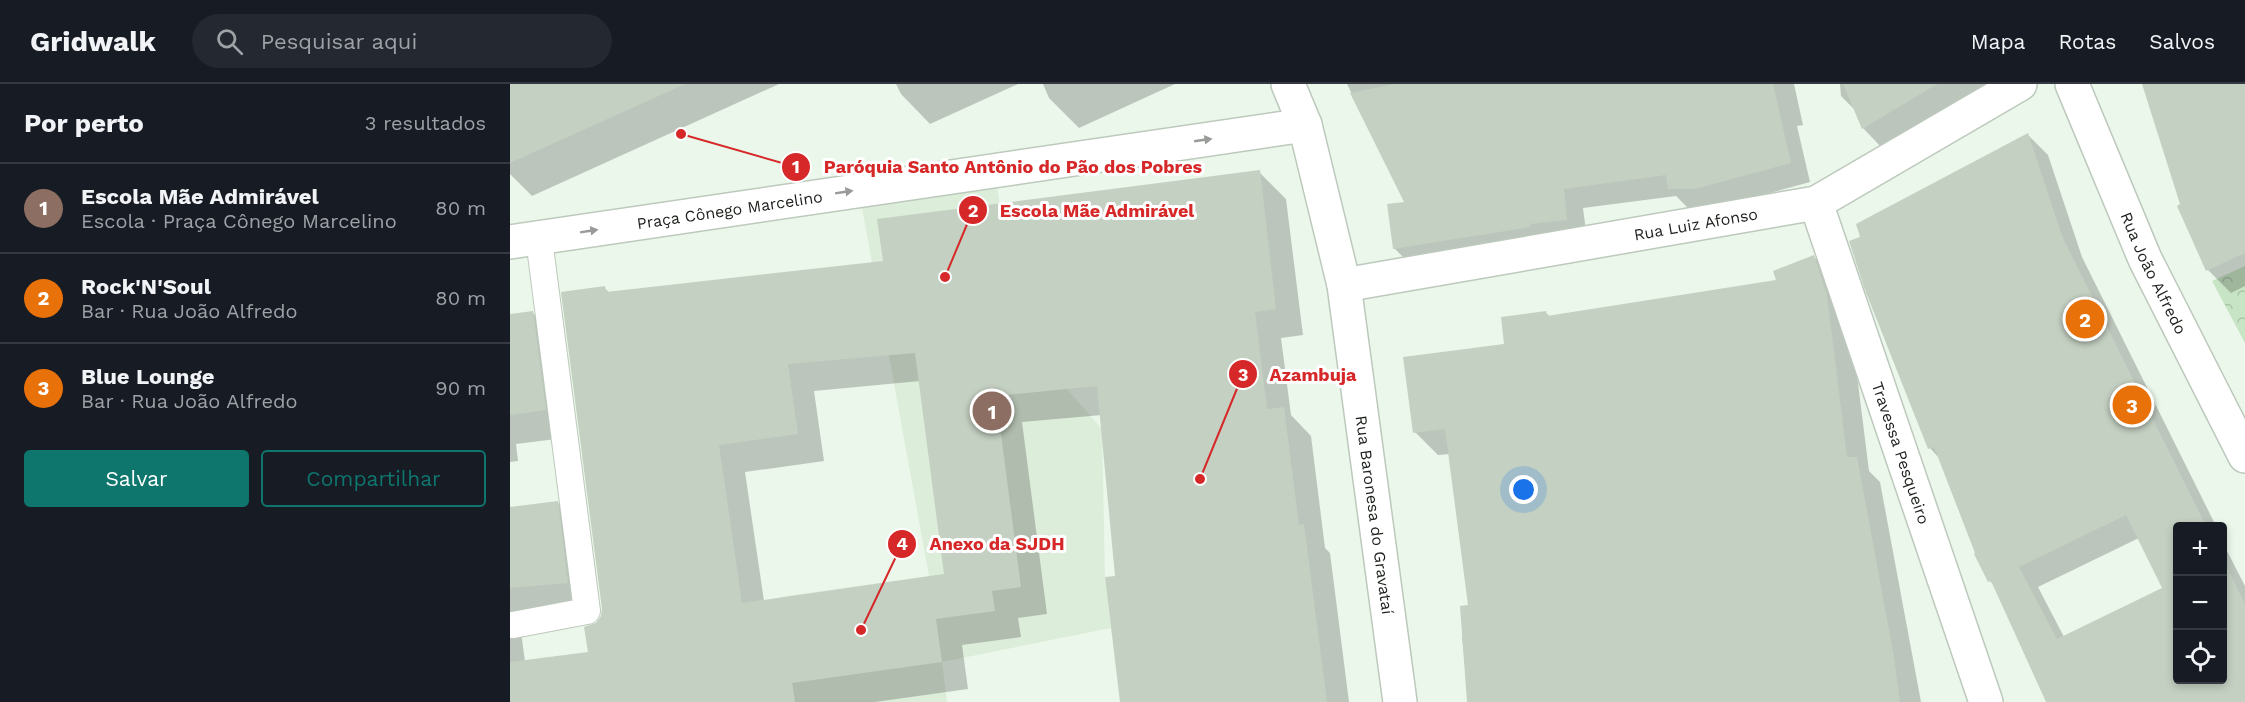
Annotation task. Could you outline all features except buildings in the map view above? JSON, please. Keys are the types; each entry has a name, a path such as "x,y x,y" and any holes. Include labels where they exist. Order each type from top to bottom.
{"street":[{"name":"Rua Baronesa do Gravataí","path":"1288,84 1305,125 1344,285 1400,702"},
{"name":"Rua Luiz Afonso","path":"1344,285 1816,203 2020,84"},
{"name":"Rua João Alfredo","path":"2072,84 2145,259 2245,456"},
{"name":"Praça Cônego Marcelino","path":"524,241 1305,125"},
{"name":"Travessa Pesqueiro","path":"1816,203 1986,702"}],"lane":[{"path":"513,625 588,610 524,241"}],"shaded area":[{"path":"995,176 1033,392 1067,389 1102,429 1105,577 1111,628 942,662 947,702 795,702 780,597 929,576 860,197"}],"green space":[{"path":"2245,266 2245,343 2212,281"}],"place":[{"name":"Paróquia Santo Antônio do Pão dos Pobres","path":"681,134"},
{"name":"Escola Mãe Admirável","path":"945,277"},
{"name":"Rock'N'Soul","path":"2085,319"},
{"name":"Blue Lounge","path":"2132,405"},
{"name":"Escola Mãe Admirável","path":"992,411"},
{"name":"Azambuja","path":"1200,479"},
{"name":"Anexo da SJDH","path":"861,630"}]}
